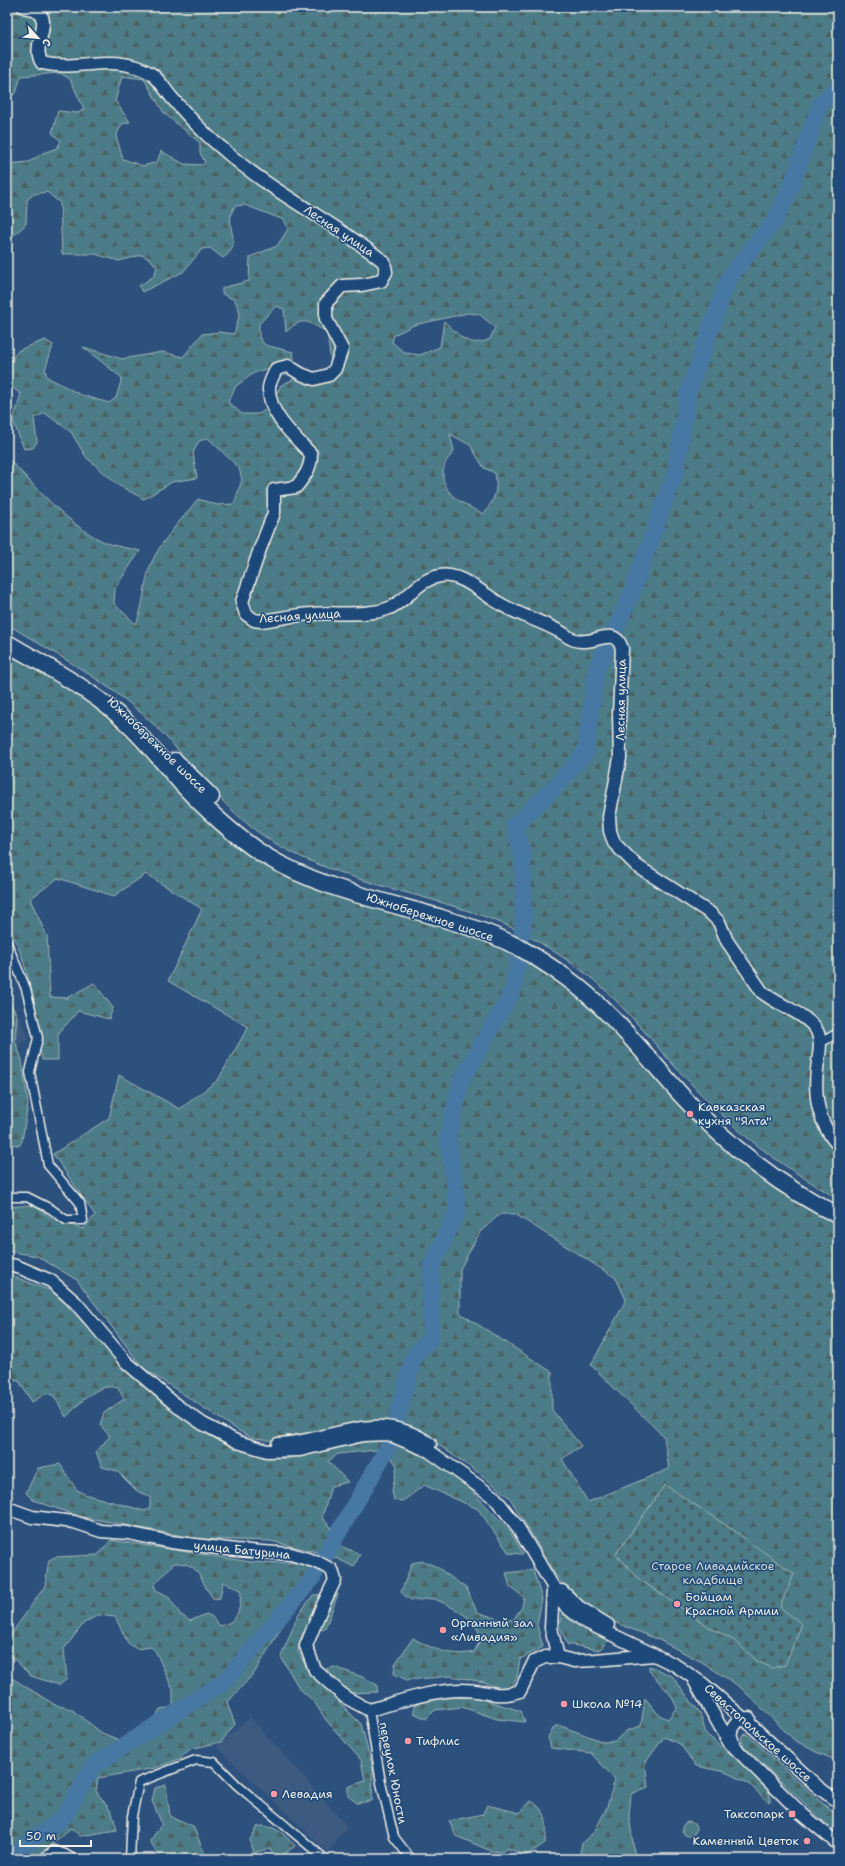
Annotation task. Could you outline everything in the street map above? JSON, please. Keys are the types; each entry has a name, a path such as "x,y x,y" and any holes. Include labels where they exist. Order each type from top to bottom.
{"highway":[{"name":"Южнобережное шоссе","path":"7,634 88,682 118,704 245,831 296,863 328,877 497,929 544,952 573,970 600,993 641,1034 683,1082 720,1120 771,1161 805,1184 838,1203"},
{"name":"Южнобережное шоссе","path":"7,643 81,686 111,708 134,729 189,791 238,836 263,854 320,882 488,934 514,945 565,977 592,999 634,1041 688,1102 728,1141 797,1192 838,1215"}],"street":[{"name":"Лесная улица","path":"24,7 34,9 40,13 43,18 39,50 39,58 42,63 58,65 102,62 121,63 151,73 199,128 240,164 357,240 384,262 386,272 381,281 362,285 342,286 326,303 326,319 342,349 335,369 329,375 314,380 288,366 276,369 268,389 273,407 284,426 311,454 311,464 307,473 296,487 274,490 274,513 242,602 246,614 254,620 260,621 310,614 379,611 388,609 410,595 426,580 438,576 449,576 459,578 504,607 554,628 573,640 580,641 606,636 615,638 620,643 622,648 620,758 609,817 610,831 614,843 637,866 710,913 719,922 727,941 762,992 800,1015 811,1024 817,1031 820,1043"},
{"path":"7,943 26,989 38,1038 30,1072 48,1164 80,1203 83,1220 66,1220 27,1197 7,1197"},
{"path":"838,1032 820,1043 815,1088 820,1114 828,1133 838,1145"},
{"path":"7,1260 26,1264 44,1271 62,1284 89,1309 131,1361 186,1405 230,1431 256,1442 268,1444 284,1443 374,1426 401,1428 428,1443 485,1483 505,1502 555,1587 597,1619 673,1657 838,1795"},
{"name":"Севастопольское шоссе","path":"7,1264 16,1266 51,1281 76,1303 126,1362 203,1424 238,1442 267,1451 300,1450 363,1435 388,1434 429,1451 495,1498 517,1526 555,1587 564,1605 584,1622 694,1674 703,1684 749,1722 814,1783 838,1802"},
{"name":"улица Батурина","path":"7,1508 32,1517 74,1522 101,1531 128,1532 172,1542 236,1550 292,1554 317,1562 332,1570 336,1580 321,1609 306,1646 315,1670 345,1697 369,1710"},
{"path":"555,1587 551,1628 558,1657"},
{"path":"369,1710 436,1692 462,1690 507,1695 520,1691 534,1662 545,1658 558,1657 581,1660 655,1655"},
{"name":"Севастопольское шоссе","path":"655,1655 673,1657"},
{"path":"694,1674 729,1742 801,1813 838,1844"},
{"path":"703,1684 729,1742"},
{"name":"переулок Юности","path":"369,1710 381,1784 394,1837 411,1859"},
{"path":"738,1751 734,1734 739,1726 749,1722"},
{"path":"130,1859 132,1816 139,1782 196,1760 214,1762 238,1785 325,1859"},
{"path":"43,1859 54,1850 65,1854 72,1859"}],"shaded area":[{"path":"7,992 29,1039 7,1050"},
{"path":"250,1717 347,1826 328,1852 216,1747"}],"green space":[{"path":"7,7 838,7 838,1199 781,1162 739,1130 678,1070 632,1017 607,992 572,963 532,938 501,923 444,903 356,878 300,856 273,842 237,815 207,784 164,735 132,705 80,668 7,624 7,457 53,505 80,527 107,543 140,551 115,588 114,604 136,624 141,609 148,571 155,556 166,539 198,499 217,505 234,504 242,480 239,468 208,438 199,441 193,453 197,478 172,482 144,499 118,485 86,457 71,432 45,413 34,418 37,442 33,448 24,449 13,421 21,394 7,384 7,365 19,350 45,340 53,345 45,370 47,377 81,395 109,403 116,398 122,378 83,347 122,359 162,352 183,357 202,334 219,332 234,334 240,313 235,300 222,294 222,288 249,281 250,257 277,246 288,229 284,220 245,205 235,206 231,214 230,221 233,246 230,252 223,258 210,248 202,249 183,272 142,292 139,286 154,276 157,267 151,260 142,255 119,261 95,254 62,254 60,203 47,192 34,194 27,200 26,224 7,242 7,164 29,162 43,153 57,148 61,141 52,133 58,111 78,113 84,109 70,79 60,73 21,76 16,93 7,98","holes":["122,76 144,79 164,113 200,143 200,153 205,162 203,165 184,164 161,151 157,162 143,166 123,159 116,136 122,124 130,122 115,101","276,306 284,309 286,332 297,323 302,322 310,323 327,332 331,363 321,381 298,377 281,385 269,407 259,414 242,414 228,402 236,386 254,373 294,359 293,352 265,345 259,337 259,324","468,313 479,314 495,327 490,339 482,342 476,342 464,339 444,321 440,347 420,355 405,353 392,342 394,335 414,325","450,434 470,445 484,468 495,473 495,495 484,514 469,507 454,497 445,484 443,476 445,465 454,451"]},
{"path":"7,647 60,679 127,728 254,857 494,940 572,987 664,1082 838,1219 838,1761 816,1752 794,1740 740,1687 702,1662 659,1640 604,1618 575,1598 555,1574 510,1498 479,1473 411,1426 385,1420 351,1425 274,1441 251,1437 239,1431 142,1367 77,1280 37,1256 7,1251 7,1207 33,1205 53,1219 83,1229 95,1215 53,1154 109,1118 119,1075 180,1109 218,1080 248,1027 168,981 202,909 146,874 114,896 58,878 30,899 47,936 50,997 67,998 94,983 113,1008 109,1019 78,1011 58,1034 58,1060 42,1060 27,973 22,956 7,924","holes":["500,1214 515,1214 616,1278 626,1300 591,1365 664,1437 669,1469 588,1502 562,1459 581,1446 552,1410 552,1372 460,1313 460,1269 480,1232"]},
{"path":"8,998 17,1016 15,1041 22,1060 28,1104 22,1141 19,1146 10,1143 7,1140"},
{"path":"7,1274 54,1292 135,1378 153,1390 177,1414 216,1439 245,1452 286,1459 370,1437 400,1439 426,1454 471,1490 510,1531 523,1554 509,1553 478,1509 424,1485 403,1501 394,1500 392,1491 397,1466 389,1454 376,1450 338,1454 328,1461 348,1482 331,1486 322,1518 331,1527 328,1541 360,1554 354,1567 332,1556 271,1541 199,1539 78,1516 33,1500 26,1493 38,1468 60,1464 76,1489 84,1494 145,1511 150,1508 150,1497 137,1491 117,1471 102,1467 96,1452 110,1436 100,1425 104,1413 124,1399 118,1388 110,1387 96,1391 89,1395 66,1417 54,1396 47,1393 32,1402 19,1381 7,1380"},
{"name":"Старое Ливадийское кладбище","path":"665,1485 739,1534 794,1574 780,1607 802,1624 785,1665 772,1668 757,1661 735,1641 709,1627 639,1579 616,1554"},
{"path":"111,1540 251,1562 303,1563 309,1567 307,1577 281,1628 255,1672 227,1703 235,1724 221,1742 190,1749 179,1759 155,1768 98,1778 96,1791 112,1813 117,1830 80,1836 71,1828 34,1859 7,1859 7,1675 55,1705 71,1709 102,1733 129,1744 144,1739 160,1709 173,1707 173,1690 156,1652 151,1647 137,1649 128,1643 115,1617 98,1615 84,1623 64,1649 67,1679 59,1685 31,1676 7,1652 7,1640 45,1586 49,1560 55,1557 98,1555","holes":["174,1563 190,1566 199,1574 214,1599 220,1598 223,1582 241,1590 238,1613 232,1621 220,1626 211,1616 206,1614 190,1621 180,1614 168,1596 156,1590 154,1585"]},
{"path":"423,1561 437,1567 467,1589 477,1612 498,1619 513,1620 522,1607 524,1597 510,1587 506,1573 533,1570 542,1599 537,1625 543,1647 520,1659 517,1677 507,1691 484,1682 451,1676 407,1680 394,1674 395,1664 413,1638 427,1646 450,1653 474,1652 481,1639 477,1628 466,1616 437,1600 413,1600 406,1597 401,1592 412,1563"},
{"path":"338,1594 325,1629 302,1633 298,1651 308,1671 361,1724 373,1769 372,1801 357,1803 348,1796 348,1787 365,1781 361,1760 326,1720 315,1703 299,1688 281,1657 298,1615 313,1595"},
{"path":"562,1613 577,1626 609,1640 599,1650 567,1644 559,1625"},
{"path":"649,1666 672,1676 700,1713 706,1734 755,1774 768,1789 771,1799 769,1803 748,1783 725,1772 696,1766 680,1744 664,1737 645,1763 648,1787 631,1794 629,1815 635,1859 581,1859 580,1853 582,1843 595,1831 607,1807 615,1779 591,1753 551,1748 548,1737 555,1726 561,1726 604,1742 615,1741 626,1731 641,1726 645,1698 659,1715 668,1719 677,1707 670,1694 649,1671"},
{"path":"335,1667 365,1678 377,1685 377,1692 348,1693 326,1669"},
{"path":"474,1697 521,1711 525,1722 497,1719 462,1707 435,1710 426,1719 414,1713 414,1706 427,1698"},
{"path":"747,1734 815,1797 838,1816 838,1832 823,1821 744,1746 741,1738 743,1735"},
{"path":"166,1785 170,1816 193,1826 207,1859 161,1859 150,1841 162,1824 152,1801 155,1788"},
{"path":"531,1801 537,1805 544,1814 546,1819 546,1836 545,1843 526,1856 507,1848 502,1852 491,1851 456,1836 449,1821 483,1814 487,1805 520,1813"},
{"path":"686,1822 692,1822 696,1826 696,1832 692,1836 686,1836 682,1832 682,1826"},
{"path":"258,1826 270,1827 279,1831 295,1846 278,1859 275,1859 270,1848 254,1853 250,1840"}],"waterway":[{"path":"615,629 631,595 676,470 688,393 729,277 774,222 792,184 820,104 838,89"},
{"path":"522,934 524,919 523,859 515,825 553,789 585,753 597,667 608,644"},
{"path":"396,1422 414,1356 431,1337 431,1267 458,1210 448,1137 461,1081 513,990 519,954"},
{"path":"325,1556 391,1442"},
{"path":"7,1859 64,1817 93,1766 225,1681 311,1580 316,1571"}],"place":[{"name":"Кавказская кухня \"Ялта\"","path":"690,1114"},
{"name":"Бойцам Красной Армии","path":"677,1604"},
{"name":"Органный зал «Ливадия»","path":"443,1630"},
{"name":"Школа №14","path":"564,1704"},
{"name":"Тифлис","path":"408,1741"},
{"name":"Левадия","path":"274,1794"},
{"name":"Таксопарк","path":"792,1814"},
{"name":"Каменный Цветок","path":"807,1841"}]}
